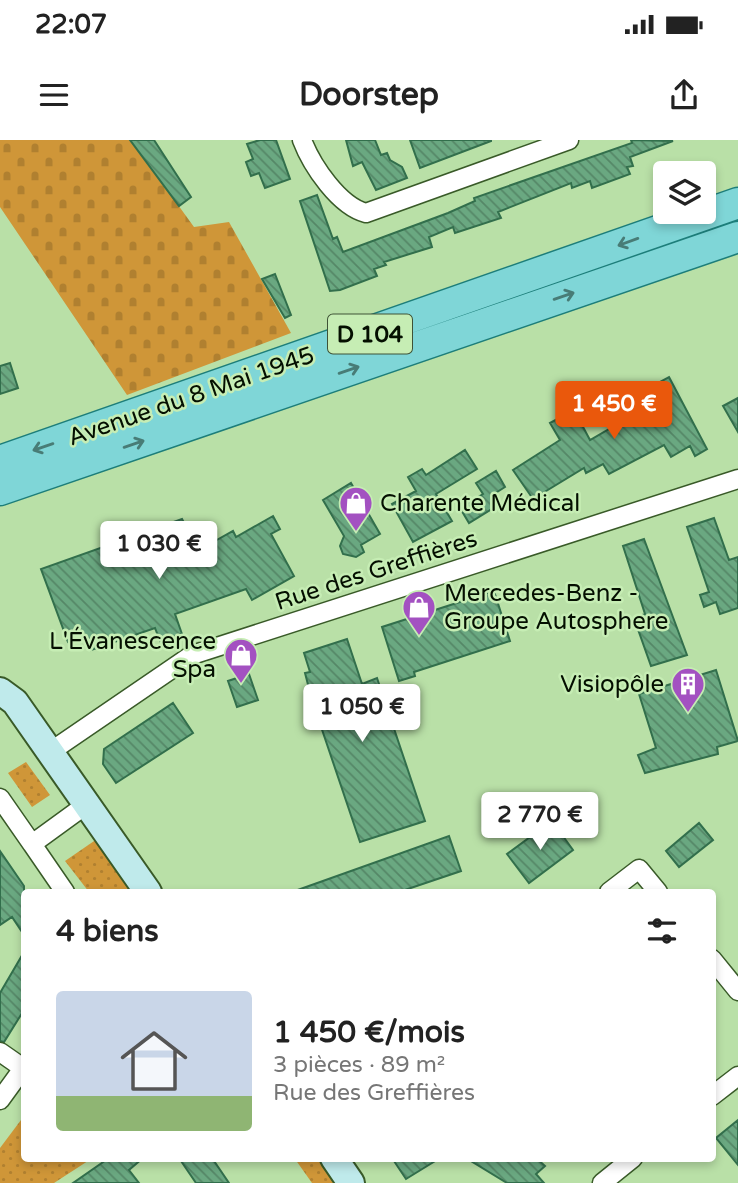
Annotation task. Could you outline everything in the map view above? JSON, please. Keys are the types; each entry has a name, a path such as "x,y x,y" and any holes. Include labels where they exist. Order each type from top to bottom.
{"main road":[{"name":"Avenue du 8 Mai 1945","path":"0,461 738,203"},
{"name":"Avenue du 8 Mai 1945","path":"0,490 738,236"}],"street":[{"path":"302,140 308,155 346,203 366,213 569,140"},
{"name":"Rue des Greffières","path":"50,752 192,656 738,479"},
{"path":"0,691 15,702 146,889"},
{"path":"0,798 63,889"},
{"path":"32,844 86,804"},
{"path":"613,889 639,870 655,889"},
{"path":"716,964 738,991"},
{"path":"0,1052 21,1065"},
{"path":"0,1100 21,1071"},
{"path":"716,1093 738,1076"},
{"path":"337,1162 351,1183"},
{"path":"602,1183 628,1162"}],"green space":[{"path":"0,140 131,140 194,227 229,222 291,333 127,395 0,207"},
{"path":"26,762 50,795 32,807 8,773"},
{"path":"97,839 133,889 87,889 65,861"},
{"path":"21,1120 21,1162 86,1162 54,1183 0,1183 0,1148"},
{"path":"297,1162 321,1162 336,1183 312,1183"}],"building":[{"path":"130,140 154,140 191,197 179,206"},
{"path":"260,140 276,140 290,179 265,188 259,173 251,176 246,162 253,159 247,144"},
{"path":"346,140 375,140 381,155 387,153 390,160 402,167 407,178 376,190 362,162 353,166"},
{"path":"410,140 491,140 491,141 420,168"},
{"path":"631,140 673,141 630,157 633,166 627,167 630,174 592,188 590,181 572,188 571,183 498,212 501,218 455,233 453,227 429,237 432,247 384,262 386,265 374,269 377,276 330,291 300,201 317,195 333,239 337,237 343,252 448,213 475,201 474,198 632,143"},
{"path":"275,274 291,315 285,318 262,279"},
{"path":"10,363 18,388 0,394 0,366"},
{"path":"669,377 707,449 695,456 690,446 671,457 664,445 609,474 603,464 586,473 584,468 533,499 513,470 560,440 550,423 574,410 590,440 633,415 642,407 636,395"},
{"path":"738,398 738,432 723,406"},
{"path":"465,450 477,469 436,494 452,521 413,542 392,504 416,491 408,477 422,469 426,475"},
{"path":"496,471 505,487 494,494 500,504 469,523 460,508 483,494 476,483"},
{"path":"351,483 380,534 361,545 364,552 356,557 343,554 340,546 344,536 323,500"},
{"path":"273,516 280,529 271,534 294,576 252,600 246,589 175,614 182,634 160,641 155,628 91,650 83,637 68,642 41,569 182,519 199,550 233,531 236,537"},
{"path":"714,518 729,560 738,557 738,608 720,614 716,602 704,607 700,595 709,592 687,527"},
{"path":"644,539 687,655 651,666 634,618 645,614 623,546"},
{"path":"494,591 510,641 414,672 415,676 399,681 382,627"},
{"path":"347,639 362,684 377,678 425,821 360,842 305,673 310,672 304,653"},
{"name":"Visiopôle","path":"716,670 738,741 717,747 718,754 645,773 638,755 656,748 639,694"},
{"path":"249,674 258,700 237,707 228,681"},
{"path":"173,703 193,733 116,783 103,764 104,749"},
{"path":"552,821 573,850 529,883 507,854"},
{"path":"699,823 713,840 679,867 666,851"},
{"path":"449,836 461,871 408,889 300,889"},
{"path":"0,851 24,889 21,889 21,930 12,917 0,925"},
{"path":"21,957 21,1015 4,1042 0,1041 0,993"},
{"path":"738,1120 738,1165 716,1138"},
{"path":"103,1162 138,1162 129,1170 139,1183 73,1183"},
{"path":"182,1162 215,1162 229,1183 196,1183"},
{"path":"395,1162 434,1162 406,1179"},
{"path":"473,1162 540,1162 545,1166 536,1174 544,1183 507,1183"}],"place":[{"name":"Charente Médical","path":"356,533"},
{"name":"Mercedes-Benz - Groupe Autosphere","path":"419,637"},
{"name":"L'Évanescence Spa","path":"241,685"},
{"name":"Visiopôle","path":"688,714"}]}
